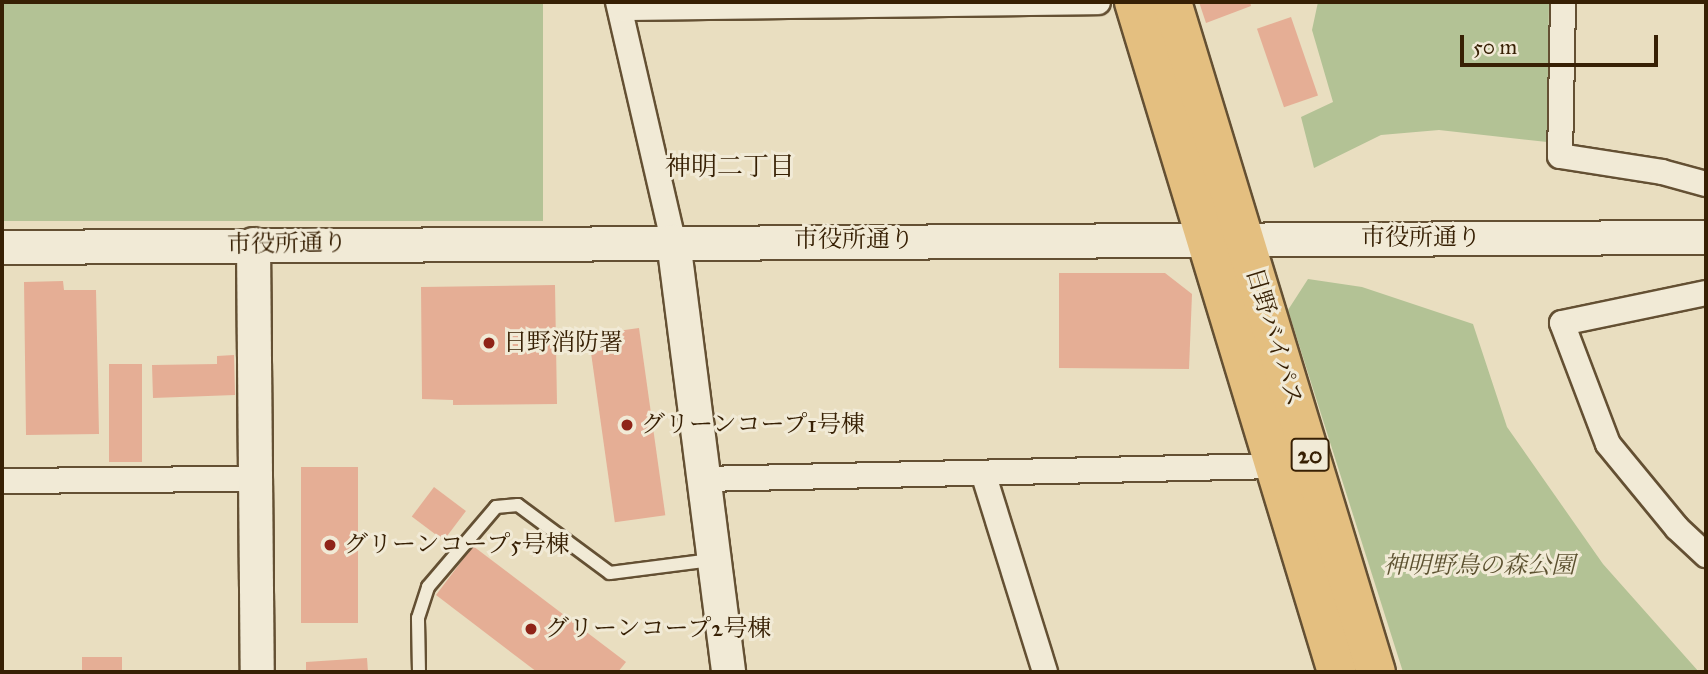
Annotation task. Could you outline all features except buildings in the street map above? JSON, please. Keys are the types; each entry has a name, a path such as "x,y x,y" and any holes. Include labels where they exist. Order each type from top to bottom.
{"highway":[{"name":"日野バイパス","path":"1134,2 1338,672"},
{"name":"日野バイパス","path":"1172,2 1376,672"}],"street":[{"path":"727,672 673,241 619,5 1098,2"},
{"path":"1563,2 1560,156 1662,172 1706,184"},
{"name":"市役所通り","path":"2,247 1244,237 1706,237"},
{"path":"253,244 257,672"},
{"path":"1706,293 1562,323 1608,444 1677,528 1706,555"},
{"path":"704,479 985,476 1275,466"},
{"path":"985,476 1045,672"},
{"path":"2,481 254,479"}],"lane":[{"path":"419,672 418,618 428,587 496,507 518,505 610,573 714,560"}],"green space":[{"path":"2,2 543,2 543,221 2,221"},
{"path":"1318,2 1549,2 1547,142 1439,130 1381,135 1314,168 1301,117 1333,102 1312,30"},
{"name":"神明野鳥の森公園","path":"1308,279 1362,287 1473,324 1507,427 1603,564 1699,672 1403,672 1288,310"}],"place":[{"name":"日野消防署","path":"489,343"},
{"name":"グリーンコープ1号棟","path":"627,425"},
{"name":"グリーンコープ5号棟","path":"330,545"},
{"name":"グリーンコープ2号棟","path":"531,629"}],"district":[{"name":"神明二丁目","path":"730,167"}]}
